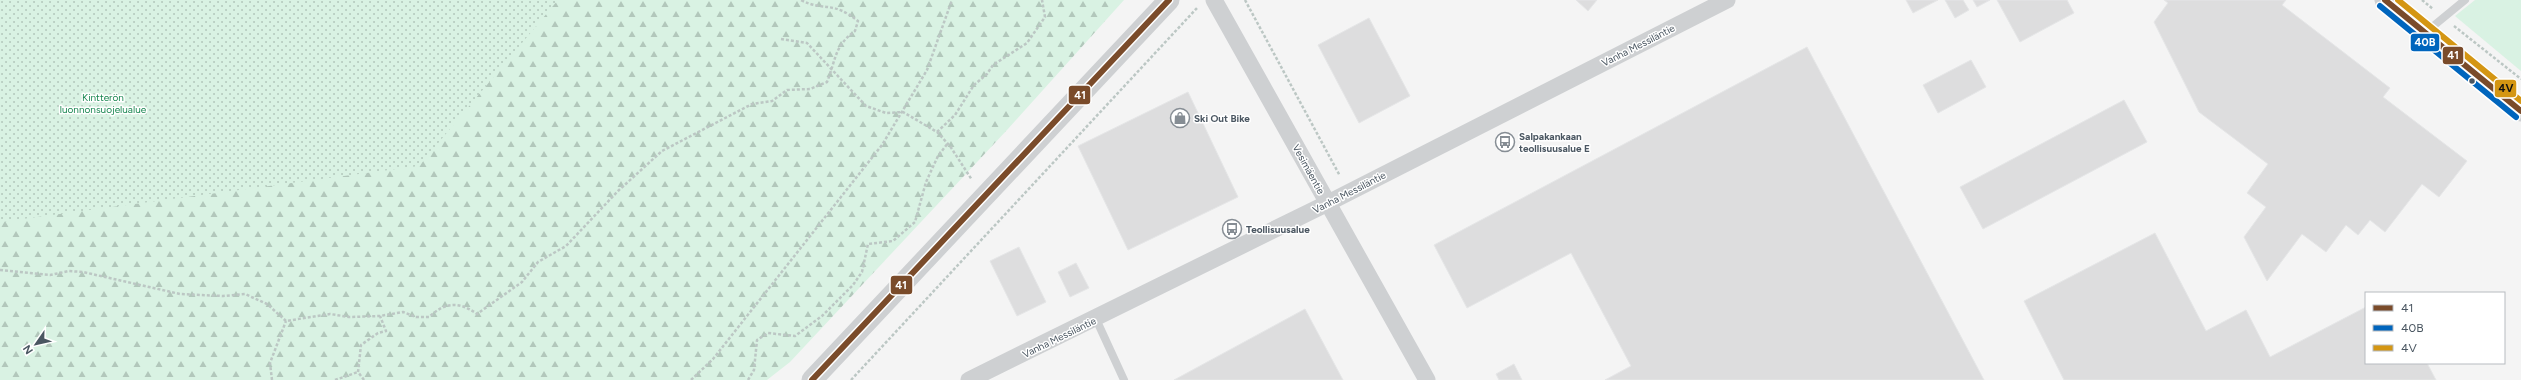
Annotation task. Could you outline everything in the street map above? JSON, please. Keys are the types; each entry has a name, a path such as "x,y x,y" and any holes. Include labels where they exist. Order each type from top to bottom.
{"street":[{"path":"812,380 1169,0"},
{"name":"Vanha Messiläntie","path":"969,380 1096,319 1328,203 1727,0"},
{"path":"2385,0 2521,111"},
{"name":"Vesimäentie","path":"1206,3 1328,203 1427,380"}],"lane":[{"path":"2426,33 2443,17 2465,0"},
{"path":"1096,319 1124,380"}],"path":[{"path":"286,321 330,314 349,317 380,316 403,312 416,317 429,317 439,308 448,305 468,308 477,314 522,282 538,262 566,246 618,191 662,151 752,104 772,101 787,90 810,88 827,82 836,54 843,40 855,31 858,21 847,10 833,4 808,4 801,0"},
{"path":"691,380 713,359 882,145 927,70 952,0"},
{"path":"936,132 955,115 974,85 987,74 993,65 1027,43 1045,17 1042,0"},
{"path":"1245,0 1349,192"},
{"path":"2422,0 2521,79"},
{"path":"851,380 1206,3"},
{"path":"781,40 807,43 866,106 886,113 903,112 936,132 948,143 966,172 986,195"},
{"path":"748,380 754,370 757,340 768,333 795,336 807,325 818,319 860,275 868,244 893,241 915,222 926,182 938,156 948,143"},
{"path":"0,270 50,275 69,271 83,272 180,294 223,296 245,294 267,304 286,321"},
{"path":"364,380 358,372 360,344 378,333 386,331 380,316"},
{"path":"272,380 270,363 286,321"},
{"path":"335,380 358,372"}],"green space":[{"path":"0,0 1124,0 1007,130 790,362 767,380 0,380"},
{"name":"Kintterön luonnonsuojelualue","path":"0,0 558,0 419,166 0,222"},
{"path":"2475,0 2521,0 2521,71 2455,16"}],"building":[{"path":"1576,0 1597,0 1588,11"},
{"path":"1906,0 1938,0 1913,13"},
{"path":"1945,0 1963,0 1969,10 1955,18"},
{"path":"1973,0 1990,0 1977,7"},
{"path":"1997,0 2067,0 2074,13 2020,42"},
{"path":"2164,0 2286,0 2282,5 2390,88 2383,97 2467,161 2439,197 2422,184 2385,232 2370,220 2358,235 2346,225 2326,252 2302,234 2267,281 2244,237 2266,207 2247,193 2268,164 2199,112 2154,22 2168,3"},
{"path":"1369,18 1410,96 1359,123 1318,45"},
{"path":"1807,47 1984,380 1605,380 1631,366 1571,253 1467,308 1434,245"},
{"path":"1971,60 1986,87 1938,113 1923,85"},
{"path":"1188,92 1238,197 1128,250 1078,146"},
{"path":"2124,100 2147,142 1983,229 1960,187"},
{"path":"2155,233 2206,331 2246,310 2270,357 2365,308 2365,364 2428,364 2436,380 2064,380 2024,301"},
{"path":"1019,247 1046,302 1017,316 990,261"},
{"path":"1076,263 1089,288 1070,297 1058,272"},
{"path":"1305,309 1343,380 1174,380"},
{"path":"1514,364 1522,380 1499,380 1496,374"}],"transit line":[{"name":"41","path":"812,380 1169,0"},
{"name":"41","path":"2385,0 2521,111"},
{"name":"4V","path":"2398,0 2521,101"},
{"name":"40B","path":"2380,6 2516,117"}],"place":[{"name":"Ski Out Bike","path":"1180,118"},
{"name":"Salpakankaan teollisuusalue E","path":"1505,142"},
{"name":"Teollisuusalue","path":"1232,229"}]}
